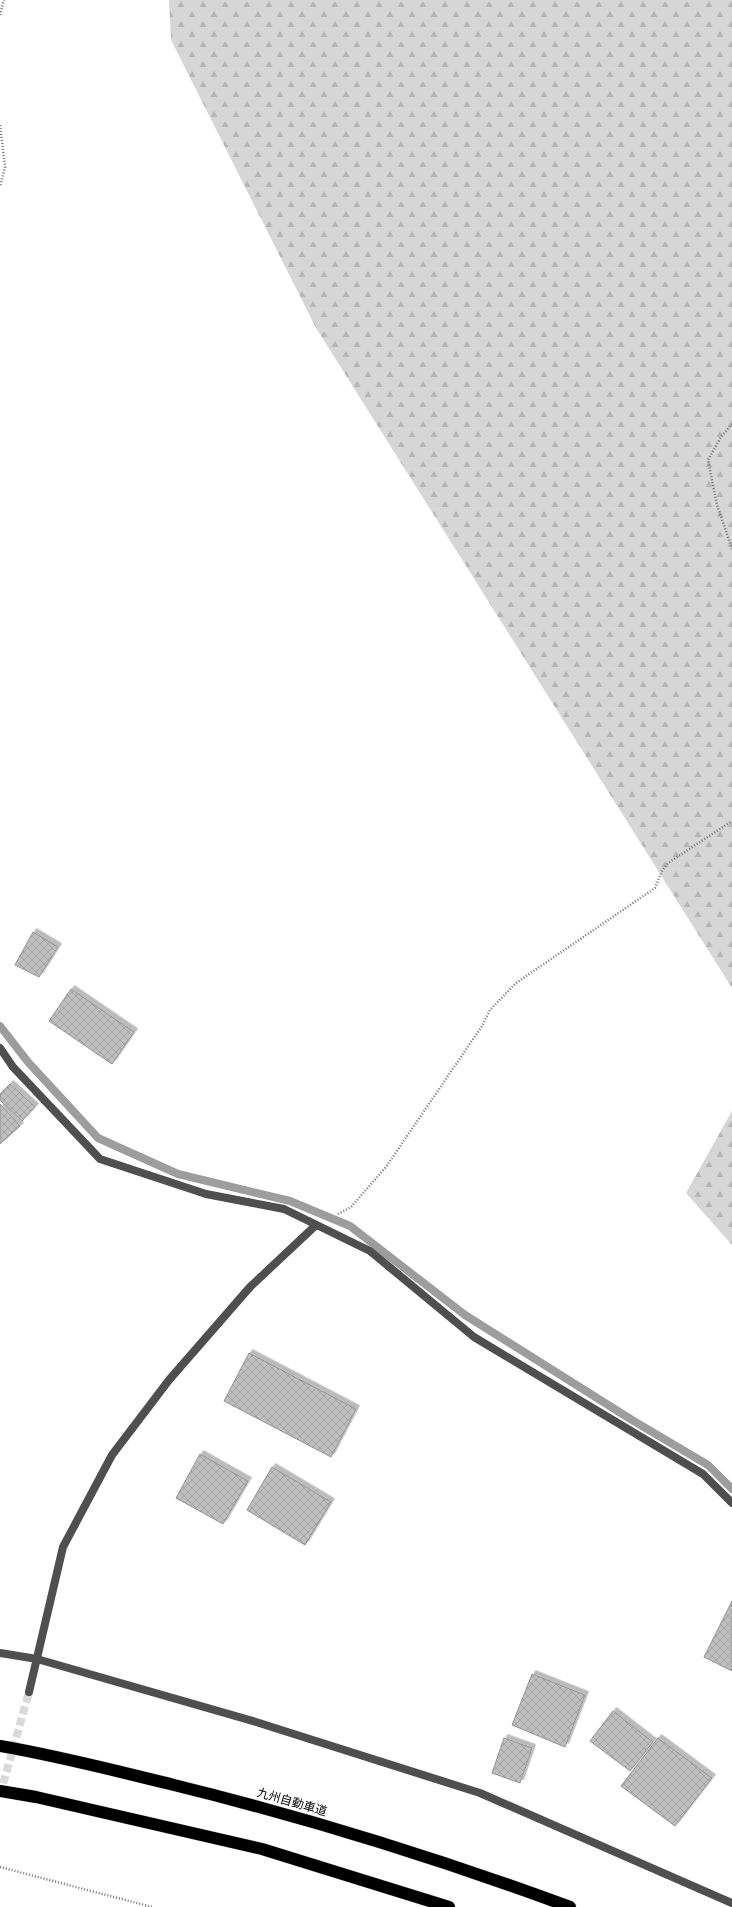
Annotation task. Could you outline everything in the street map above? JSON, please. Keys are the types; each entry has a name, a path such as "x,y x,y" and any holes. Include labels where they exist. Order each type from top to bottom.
{"highway":[{"name":"九州自動車道","path":"0,1746 49,1754 272,1809 484,1875 570,1907"},
{"path":"0,1791 36,1797 262,1849 449,1907"}],"street":[{"path":"0,1048 13,1067 100,1159 206,1194 284,1209 315,1226 370,1251 474,1337 704,1474 732,1503"},
{"path":"29,1692 63,1547 112,1455 169,1380 245,1293 315,1226"},
{"path":"0,1653 37,1659 256,1722 480,1793 732,1903"}],"path":[{"path":"0,15 4,0"},
{"path":"0,125 5,167 0,187"},
{"path":"732,424 721,437 708,460 717,505 732,549"},
{"path":"351,1208 386,1167 482,1026 490,1010 516,983 655,888 662,871 668,863 732,821"},
{"path":"0,1867 152,1907"}],"green space":[{"path":"169,0 732,0 732,988 316,328 171,40"},
{"path":"732,1111 732,1245 686,1193"}],"building":[{"path":"33,932 58,947 39,977 15,965"},
{"path":"71,989 134,1032 112,1064 49,1021"},
{"path":"10,1084 35,1107 22,1121 0,1100 0,1094"},
{"path":"0,1104 20,1126 0,1144"},
{"path":"249,1353 356,1409 331,1457 224,1401"},
{"path":"200,1454 248,1481 223,1524 176,1498"},
{"path":"272,1467 331,1502 305,1545 247,1510"},
{"path":"732,1601 732,1671 704,1657"},
{"path":"532,1674 585,1695 565,1747 512,1725"},
{"path":"613,1711 653,1742 630,1771 590,1741"},
{"path":"504,1738 532,1748 520,1783 492,1773"},
{"path":"658,1738 712,1778 675,1826 621,1786"}],"waterway":[{"path":"0,1026 28,1062 98,1138 178,1174 290,1201 350,1226 465,1315 632,1420 708,1465 732,1489"}],"tunnel":[{"path":"0,1795 29,1692"}]}
